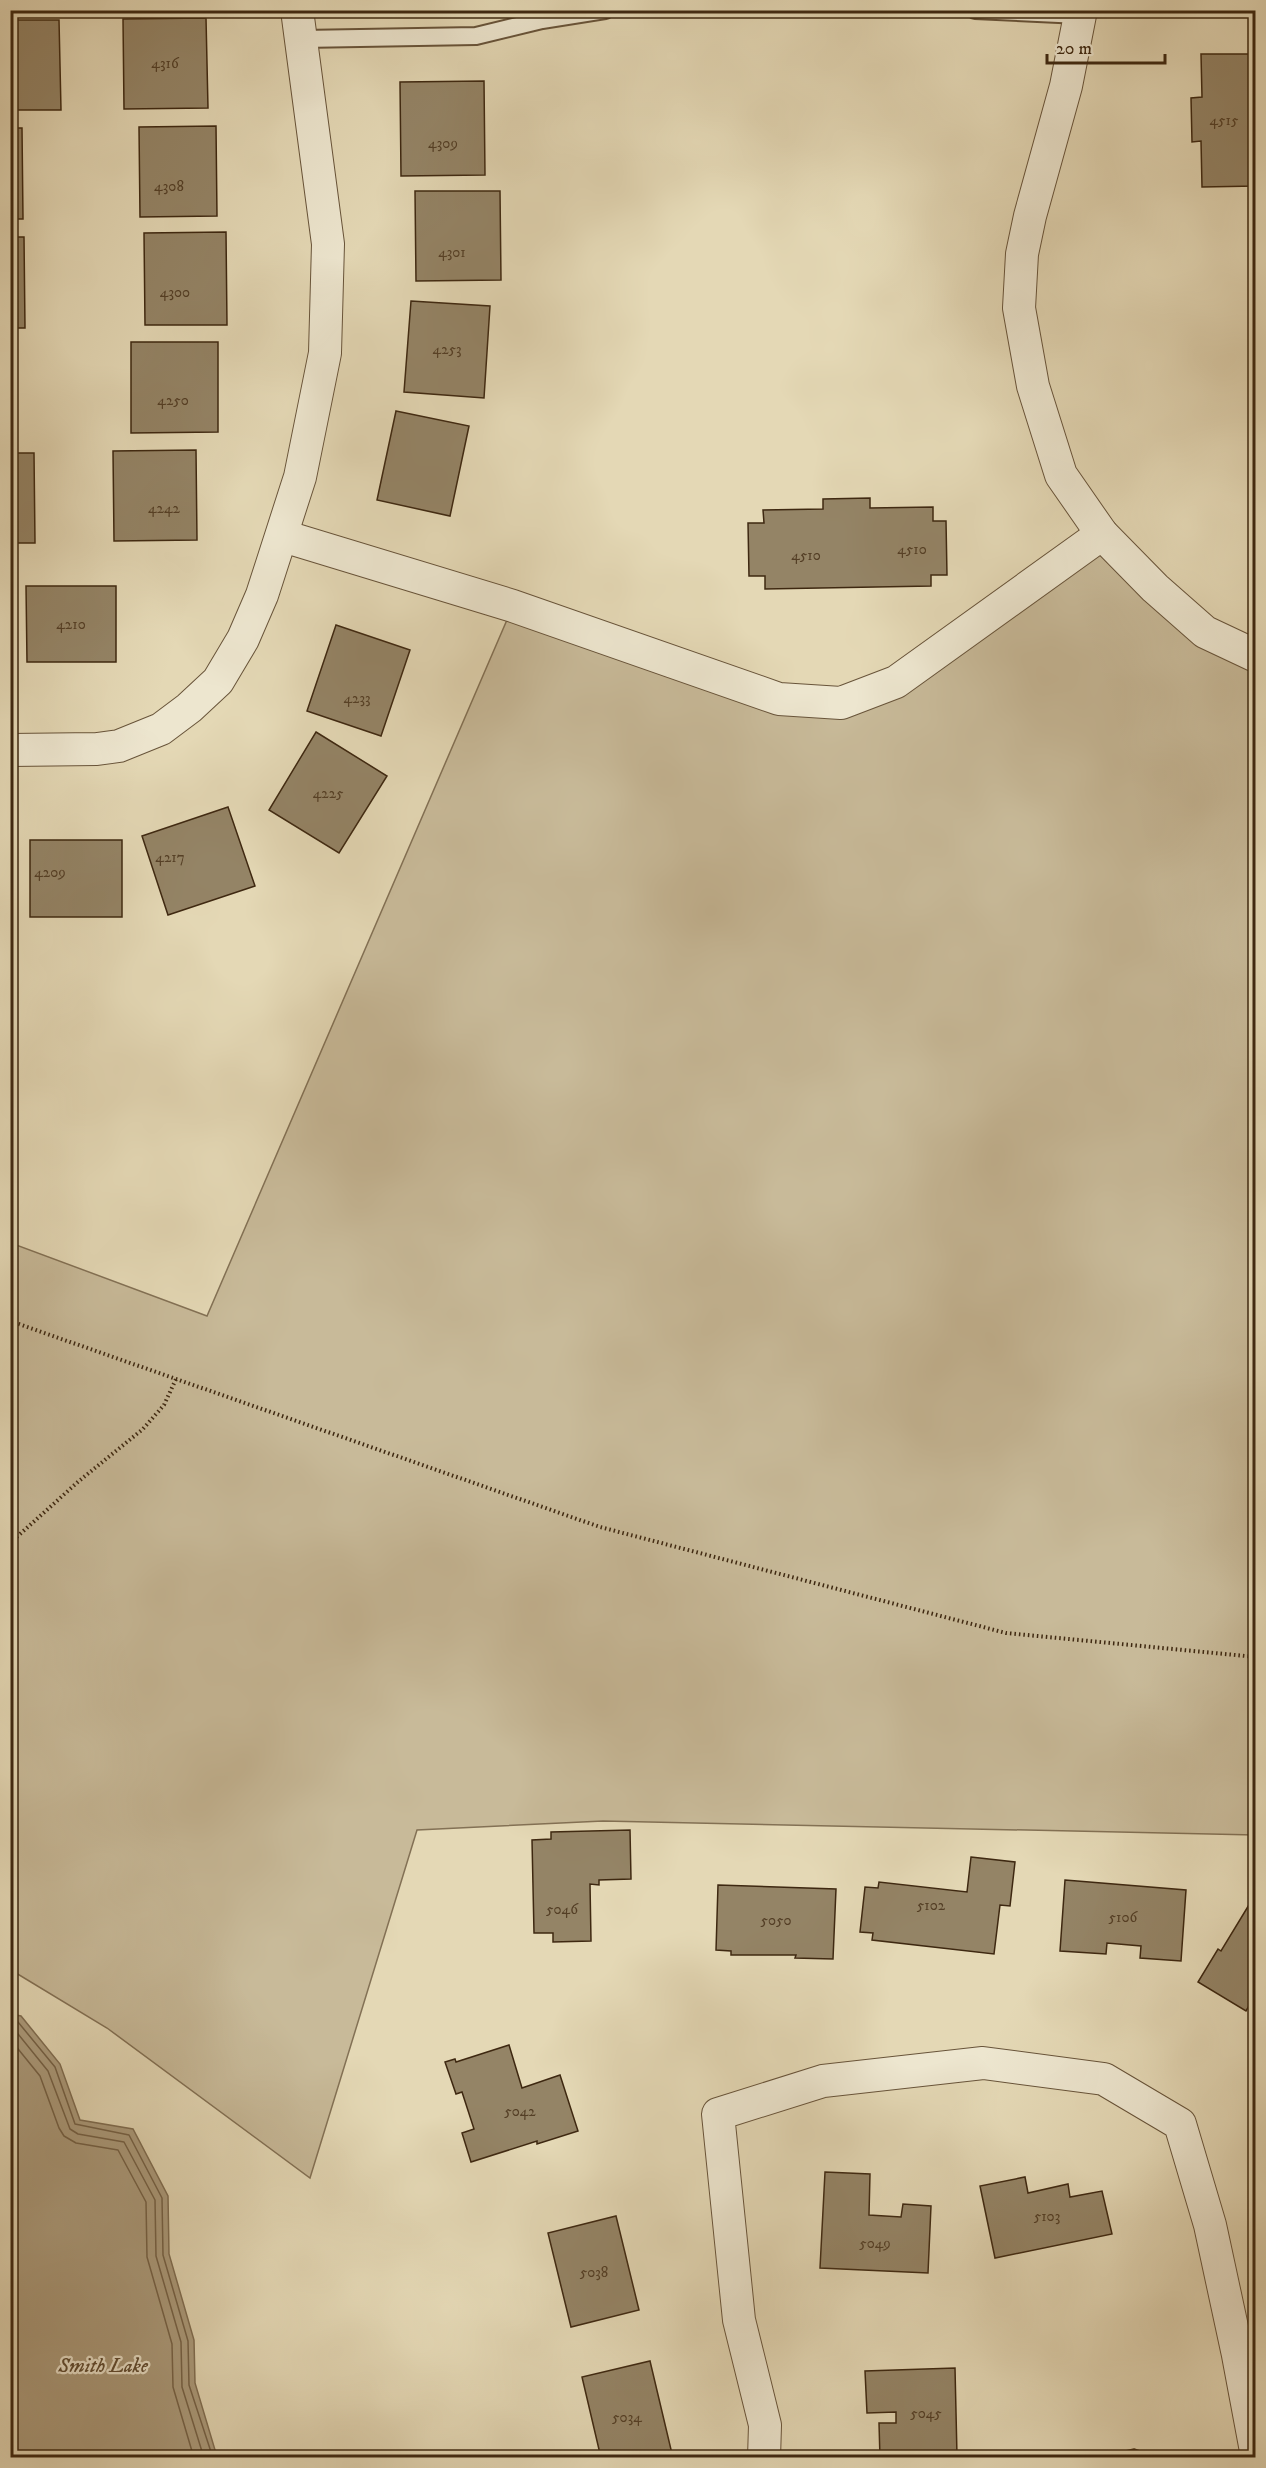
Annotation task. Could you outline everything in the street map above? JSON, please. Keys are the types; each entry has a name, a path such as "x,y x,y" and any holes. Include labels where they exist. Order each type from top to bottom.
{"street":[{"path":"1081,13 1066,86 1030,216 1022,254 1019,308 1033,386 1061,475 1102,534 1155,588 1205,633 1256,656"},
{"path":"10,750 97,749 118,746 161,729 189,708 218,681 243,639 262,595 283,536 300,477 325,353 328,244 300,25"},
{"path":"283,536 513,606 779,699 841,703 896,682 1102,534"},
{"path":"764,2457 765,2425 739,2320 718,2114 823,2081 983,2063 1104,2079 1180,2124 1210,2225 1239,2355 1256,2451"}],"lane":[{"path":"300,25 476,36 542,20 605,10"},
{"path":"975,10 1081,13"}],"path":[{"path":"10,1321 600,1527 1006,1632 1256,1657"},
{"path":"10,1543 79,1481 143,1429 164,1405 176,1379"}],"shaded area":[{"path":"1102,534 1255,656 1255,1835 603,1821 417,1830 310,2178 107,2028 11,1970 11,1243 207,1316 513,606 841,703"}],"water":[{"name":"Smith Lake","path":"11,2014 21,2016 60,2064 80,2120 133,2129 168,2196 169,2254 194,2340 195,2383 215,2450 220,2457 11,2457"}],"building":[{"path":"206,18 208,108 124,109 123,19"},
{"path":"10,20 59,20 61,110 10,110"},
{"path":"1201,54 1256,54 1256,186 1202,187 1201,141 1192,142 1191,98 1202,97"},
{"path":"484,81 485,175 401,176 400,82"},
{"path":"216,126 217,216 140,217 139,127"},
{"path":"10,128 22,128 23,219 10,219"},
{"path":"415,191 500,191 501,280 416,281"},
{"path":"226,232 227,325 145,325 144,233"},
{"path":"10,237 24,237 25,328 10,328"},
{"path":"411,301 490,306 484,398 404,392"},
{"path":"131,342 218,342 218,432 131,433"},
{"path":"10,344 15,344 17,435 10,435"},
{"path":"396,411 469,426 450,516 377,500"},
{"path":"196,450 197,540 114,541 113,451"},
{"path":"10,453 34,453 35,543 10,543"},
{"path":"870,498 870,508 933,507 933,521 946,521 947,575 931,575 931,586 765,589 765,576 749,576 748,523 764,523 763,510 823,509 823,499"},
{"path":"26,586 116,586 116,662 27,662"},
{"path":"336,625 410,650 381,736 307,711"},
{"path":"316,732 387,776 339,853 269,810"},
{"path":"228,807 255,886 168,915 142,836"},
{"path":"30,840 122,840 122,917 30,917"},
{"path":"10,842 15,842 17,928 10,928"},
{"path":"630,1830 631,1879 599,1880 599,1885 590,1884 591,1941 553,1942 553,1933 534,1933 532,1840 551,1839 551,1832"},
{"path":"971,1857 1015,1862 1010,1906 1000,1905 994,1954 872,1940 873,1933 860,1932 865,1887 878,1888 879,1882 967,1892"},
{"path":"1065,1880 1186,1890 1181,1961 1140,1958 1141,1946 1107,1943 1106,1954 1060,1951"},
{"path":"718,1885 836,1889 833,1959 795,1958 796,1955 731,1955 731,1951 716,1950"},
{"path":"1255,1895 1256,1994 1246,2011 1198,1982 1218,1949 1221,1951"},
{"path":"509,2045 522,2088 560,2075 578,2131 537,2144 537,2141 471,2162 462,2133 474,2129 462,2092 456,2094 445,2062 455,2059 456,2062"},
{"path":"825,2172 870,2174 869,2215 901,2217 903,2204 931,2206 928,2273 820,2268"},
{"path":"1025,2177 1028,2193 1068,2184 1070,2197 1102,2191 1112,2234 995,2258 980,2186"},
{"path":"616,2216 639,2310 571,2327 548,2233"},
{"path":"650,2361 673,2458 601,2458 582,2377"},
{"path":"955,2368 957,2456 880,2458 879,2423 896,2423 896,2412 867,2413 865,2371"},
{"path":"1134,2449 1147,2458 1109,2458 1112,2454"}]}
